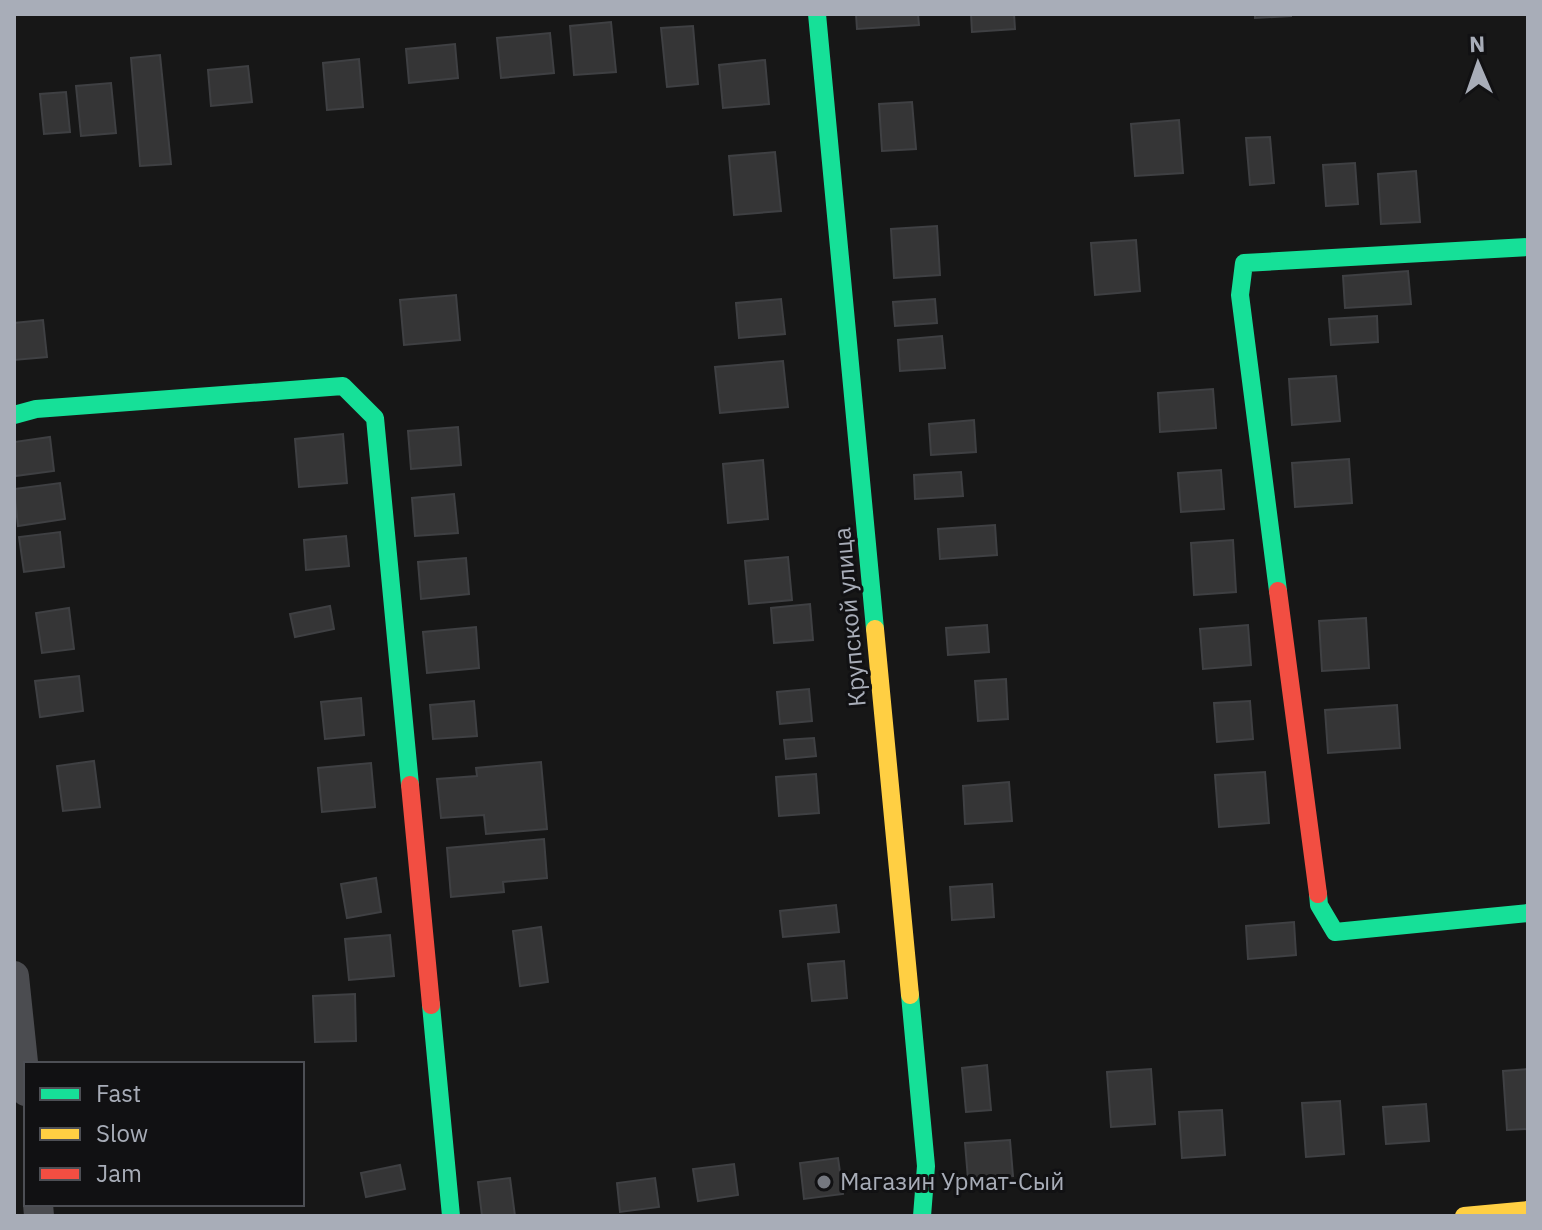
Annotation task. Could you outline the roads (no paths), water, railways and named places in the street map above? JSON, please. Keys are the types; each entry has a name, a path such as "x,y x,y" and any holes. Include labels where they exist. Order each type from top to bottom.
{"street":[{"name":"Крупской улица","path":"817,14 926,1166 922,1216"},
{"path":"1528,247 1244,263 1240,295 1319,905 1335,932 1528,913"},
{"path":"14,415 36,409 343,386 375,418 451,1216"},
{"path":"14,976 24,1072"},
{"path":"1464,1216 1528,1210"}],"place":[{"name":"Магазин Урмат-Сый","path":"824,1182"}]}
